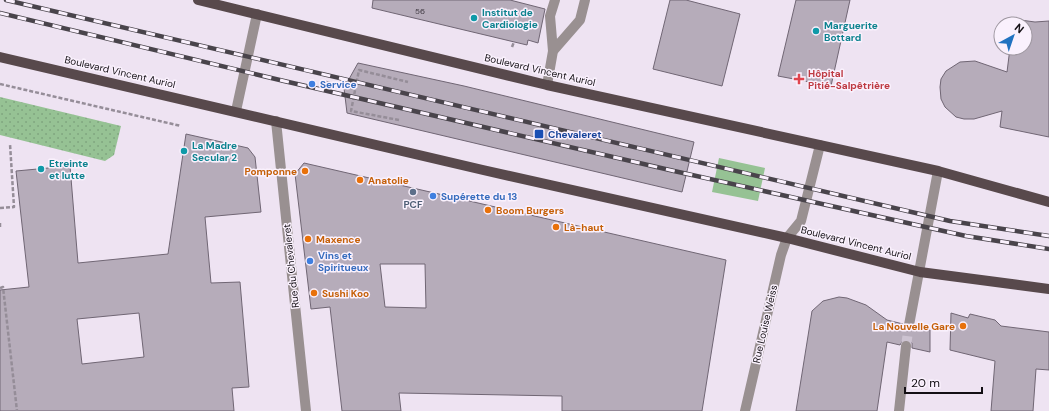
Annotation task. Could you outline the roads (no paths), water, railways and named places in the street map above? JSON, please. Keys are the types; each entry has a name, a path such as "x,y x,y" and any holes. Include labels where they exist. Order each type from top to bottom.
{"main road":[{"name":"Boulevard Vincent Auriol","path":"198,0 232,4 257,14 547,85 938,172 1049,202"},
{"name":"Boulevard Vincent Auriol","path":"0,56 483,170 787,238 920,272 1049,289"}],"street":[{"path":"547,85 553,51 550,16 555,0"},
{"path":"553,51 580,20 585,0"},
{"path":"236,112 257,14"},
{"name":"Rue du Chevaleret","path":"276,121 306,411"},
{"name":"Boulevard Vincent Auriol","path":"787,238 801,221 820,145"},
{"name":"Boulevard Vincent Auriol","path":"920,272 938,172"},
{"name":"Rue Louise Weiss","path":"744,411 778,268 787,238"},
{"path":"909,325 920,272"},
{"path":"899,411 906,346"}],"tunnel":[{"path":"906,346 909,325"}],"railway":[{"path":"6,0 950,221 1049,236"},
{"path":"0,13 284,81 674,171 966,236 1049,249"}],"place":[{"name":"Institut de Cardiologie","path":"474,18"},
{"name":"Marguerite Bottard","path":"816,31"},
{"name":"Hôpital Pitié-Salpêtrière","path":"799,79"},
{"name":"Service","path":"312,84"},
{"name":"Chevaleret","path":"539,134"},
{"name":"La Madre Secular 2","path":"184,151"},
{"name":"Etreinte et lutte","path":"41,169"},
{"name":"Pomponne","path":"305,171"},
{"name":"Anatolie","path":"360,180"},
{"name":"PCF","path":"413,192"},
{"name":"Supérette du 13","path":"433,196"},
{"name":"Boom Burgers","path":"488,210"},
{"name":"Là-haut","path":"556,227"},
{"name":"Maxence","path":"308,239"},
{"name":"Vins et Spiritueux","path":"310,261"},
{"name":"Sushi Koo","path":"314,293"},
{"name":"La Nouvelle Gare","path":"963,326"}]}
